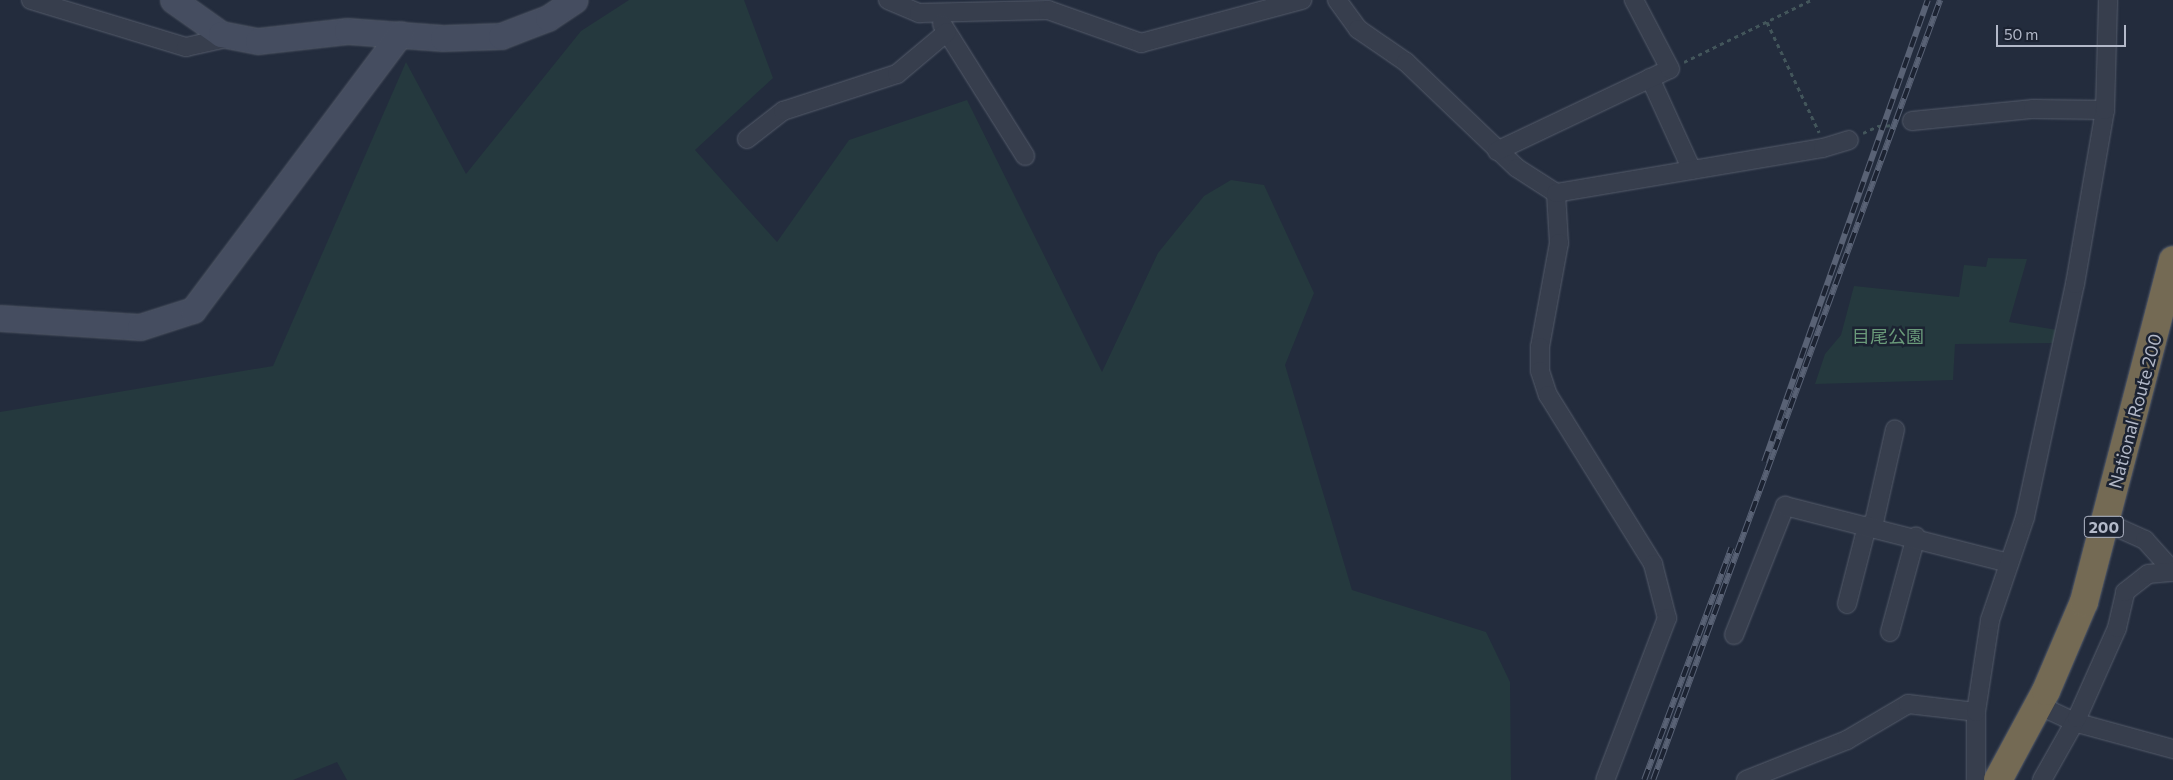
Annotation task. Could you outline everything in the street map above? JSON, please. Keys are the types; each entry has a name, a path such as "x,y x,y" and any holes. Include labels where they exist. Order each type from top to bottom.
{"highway":[{"name":"National Route 200","path":"1998,780 2038,706 2084,602 2173,260"}],"street":[{"path":"31,0 186,47 231,37"},
{"path":"172,0 191,17 231,37 258,41 347,32 501,36 548,18 575,0"},
{"path":"888,0 919,14 1048,10 1142,43 1302,0"},
{"path":"1337,0 1358,29 1406,62 1497,151 1556,193 1823,148 1848,140"},
{"path":"1497,151 1670,69 1634,0"},
{"path":"1976,780 1976,712 1990,620 2025,517 2056,378 2104,110 2108,0"},
{"path":"935,13 1025,156"},
{"path":"747,139 783,111 897,74 948,32"},
{"path":"0,318 140,327 193,310 400,34"},
{"path":"1650,78 1692,170"},
{"path":"1912,121 2033,109 2104,110"},
{"path":"1556,193 1559,243 1540,346 1540,372 1548,395 1653,564 1667,618 1605,780"},
{"path":"1847,604 1870,526 1895,429"},
{"path":"1734,635 1785,506 1916,536 2009,563"},
{"path":"2105,522 2145,540 2173,571"},
{"path":"1890,632 1916,536"},
{"path":"2042,780 2074,722 2116,628 2125,592 2148,574 2173,571"},
{"path":"1746,780 1847,740 1908,704 1976,712"},
{"path":"2038,706 2074,722 2173,749"}],"path":[{"path":"1670,69 1812,0"},
{"path":"1767,22 1823,148"},
{"path":"1848,140 1878,126 1912,121"}],"green space":[{"path":"629,0 744,0 773,78 695,150 777,242 849,140 967,100 1102,372 1158,253 1204,196 1231,180 1264,185 1314,293 1285,365 1352,590 1486,632 1510,682 1511,780 347,780 337,762 293,780 0,780 0,412 273,366 406,62 466,174 581,31"},
{"name":"目尾公園","path":"1988,258 2027,259 2009,322 2057,330 2054,343 1955,344 1953,380 1815,384 1825,354 1841,335 1854,286 1959,297 1964,265 1986,267"}],"railway":[{"path":"1764,462 1928,0"},
{"path":"1653,780 1940,0"},
{"path":"1644,780 1731,548"}]}
